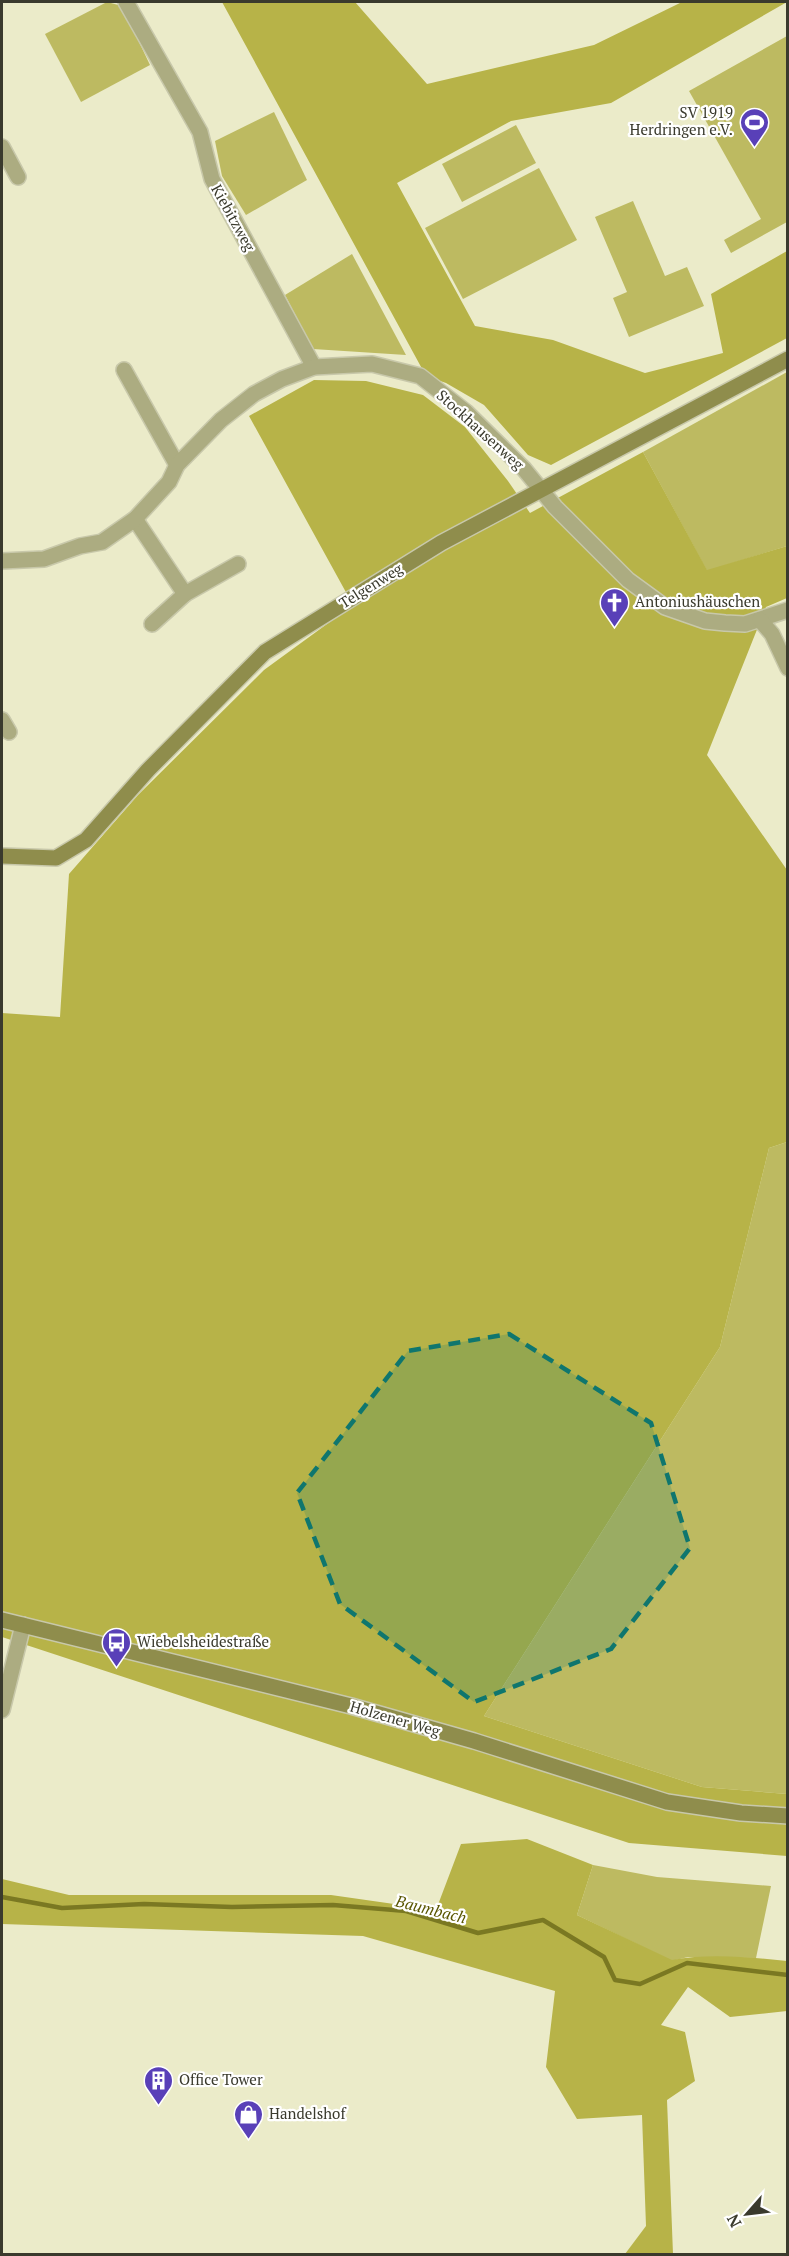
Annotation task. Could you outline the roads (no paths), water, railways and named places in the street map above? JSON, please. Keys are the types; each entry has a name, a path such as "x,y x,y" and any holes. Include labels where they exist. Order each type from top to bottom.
{"main road":[{"name":"Telgenweg","path":"2,856 56,858 86,840 148,770 265,652 441,543 788,359"},
{"name":"Holzener Weg","path":"2,1620 351,1706 474,1741 667,1802 719,1811 788,1816"}],"street":[{"name":"Kiebitzweg","path":"126,2 200,132 212,179 314,368"},
{"path":"2,147 18,177"},
{"name":"Stockhausenweg","path":"2,561 44,559 80,546 102,542 135,519 169,482 177,465 221,420 254,394 282,379 314,368 372,364 420,376 466,412 628,580 665,607 705,621 725,624 745,624 788,610"},
{"path":"124,370 177,465"},
{"path":"135,519 185,594"},
{"path":"152,624 185,594 238,564"},
{"path":"760,620 772,634 788,668"},
{"path":"2,1710 22,1625"}],"waterway":[{"name":"Baumbach","path":"2,1897 62,1908 144,1904 232,1907 333,1905 406,1911 478,1933 543,1920 604,1957 615,1980 640,1984 687,1963 788,1975"}],"place":[{"name":"SV 1919 Herdringen e.V.","path":"754,148"},
{"name":"Antoniushäuschen","path":"614,628"},
{"name":"Wiebelsheidestraße","path":"116,1668"},
{"name":"Office Tower","path":"158,2106"},
{"name":"Handelshof","path":"248,2140"}]}
